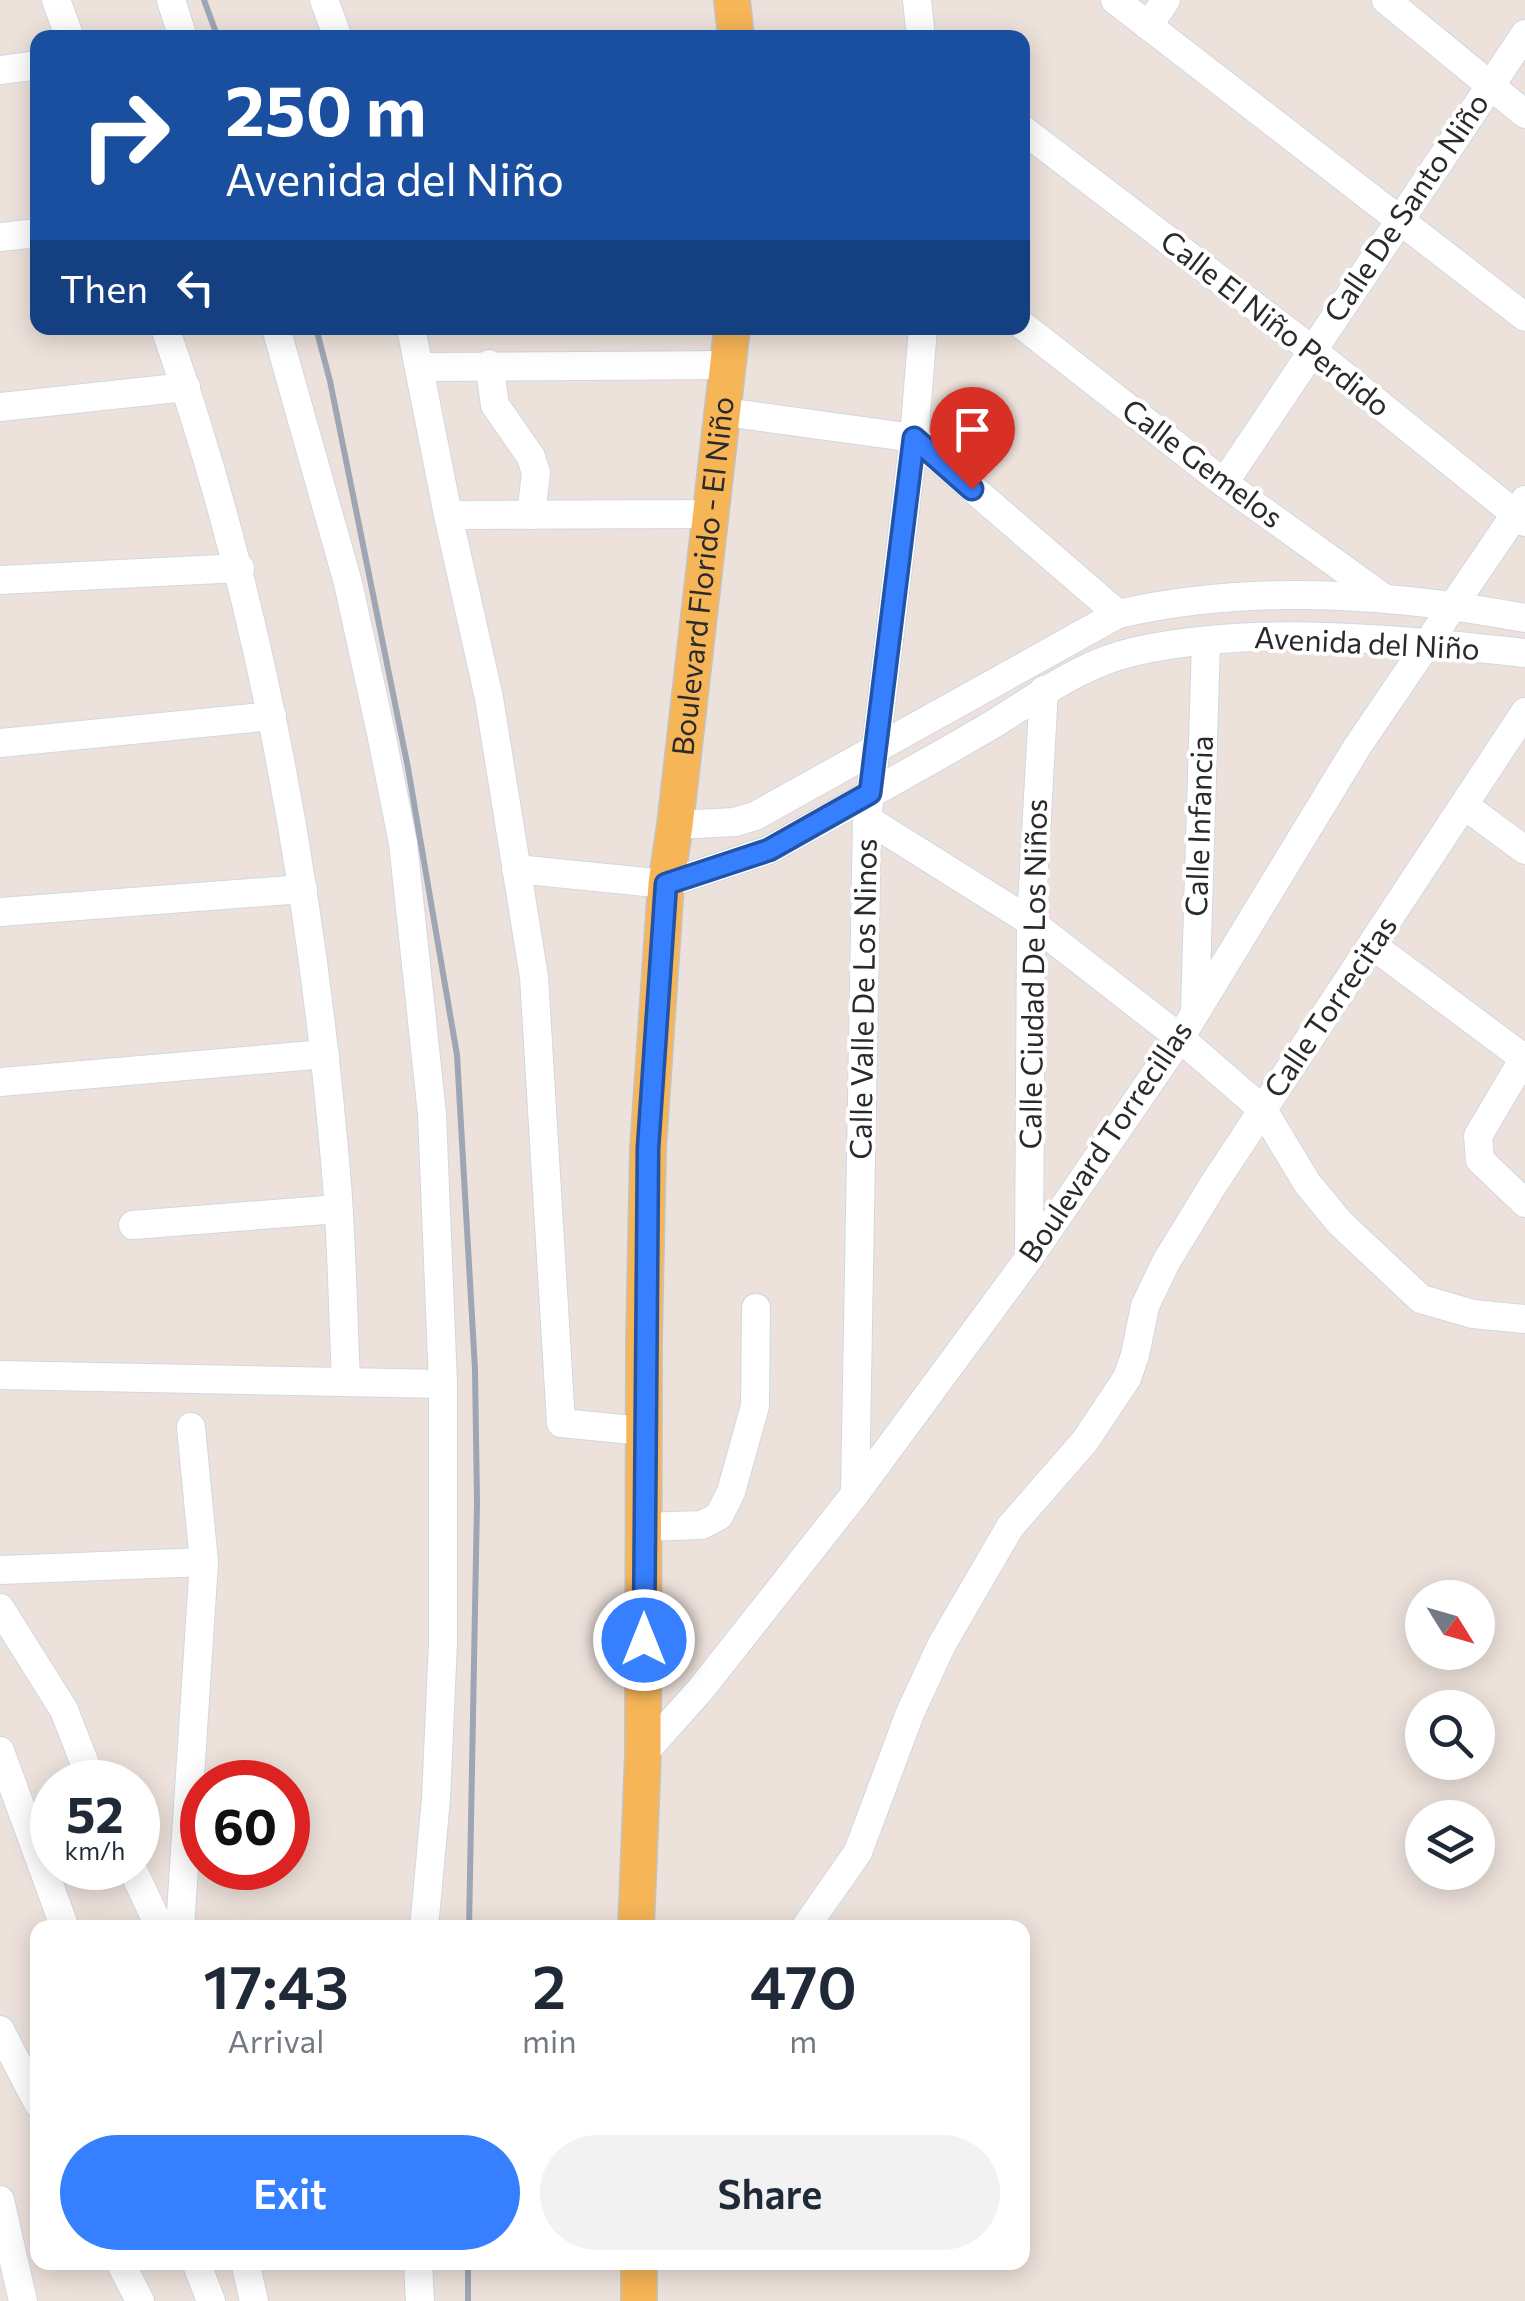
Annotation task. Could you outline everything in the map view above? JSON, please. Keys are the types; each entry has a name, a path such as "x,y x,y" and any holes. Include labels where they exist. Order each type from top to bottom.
{"main road":[{"path":"732,0 735,30"},
{"name":"Boulevard Florido - El Niño","path":"636,1920 644,1754 648,1148 666,884 676,826 731,335"},
{"path":"638,2301 639,2270"}],"street":[{"path":"56,0 67,30"},
{"path":"171,0 180,30"},
{"path":"324,0 335,30"},
{"path":"917,0 920,30"},
{"path":"1115,0 1525,317"},
{"path":"1148,26 1166,0"},
{"path":"1386,0 1525,114"},
{"name":"Calle De Santo Niño","path":"1224,483 1525,34"},
{"path":"0,70 30,66"},
{"name":"Calle El Niño Perdido","path":"1030,134 1522,513"},
{"path":"0,237 30,234"},
{"name":"Calle Gemelos","path":"1030,331 1224,483 1385,598"},
{"path":"167,335 240,568 303,889 338,1209 346,1381"},
{"path":"278,335 348,583 403,842 435,1150 443,1384 443,1642 436,1799 425,1920"},
{"path":"413,335 489,698 534,976 561,1423 644,1431"},
{"name":"Calle Valle De Los Ninos","path":"855,1494 868,806 914,438 922,335"},
{"path":"489,364 496,405 532,457 536,472 532,514"},
{"path":"420,367 728,365"},
{"path":"0,407 186,387"},
{"path":"724,412 914,438 1118,614"},
{"name":"Boulevard Torrecillas","path":"644,1754 701,1689 855,1494 1029,1258 1180,1038 1357,747 1425,644 1522,513"},
{"path":"448,515 712,514"},
{"path":"0,580 240,568"},
{"name":"Avenida del Niño","path":"676,826 735,822 755,816 1118,614 1256,595 1385,598 1525,618"},
{"name":"Avenida del Niño","path":"666,884 769,850 868,806 1044,690 1135,651 1277,636 1525,653"},
{"name":"Calle Infancia","path":"1194,1011 1206,641"},
{"name":"Calle Ciudad De Los Niños","path":"1029,1258 1031,922 1044,690"},
{"name":"Calle Torrecitas","path":"811,1920 858,1852 910,1714 942,1644 1010,1527 1085,1441 1127,1378 1136,1355 1145,1306 1166,1262 1525,712"},
{"path":"0,744 272,716"},
{"path":"868,806 1031,922 1180,1038 1262,1110 1307,1183 1340,1224 1421,1299 1473,1314 1525,1319"},
{"path":"1464,806 1525,850"},
{"path":"516,869 666,884"},
{"path":"0,912 303,889"},
{"path":"1372,945 1525,1058 1478,1136 1480,1160 1525,1203"},
{"path":"0,1082 324,1054"},
{"path":"133,1224 338,1209"},
{"path":"644,1527 702,1525 720,1516 731,1492 755,1406 756,1308"},
{"path":"0,1376 443,1384"},
{"path":"181,1920 204,1562 191,1428"},
{"path":"0,1570 204,1562"},
{"path":"0,1608 64,1710 83,1760"},
{"path":"0,1751 62,1920"},
{"path":"142,1890 156,1920"},
{"path":"0,2030 30,2088"},
{"path":"0,2200 23,2301"},
{"path":"124,2270 140,2301"},
{"path":"199,2270 211,2301"},
{"path":"248,2270 254,2301"},
{"path":"418,2270 420,2301"}],"railway":[{"path":"204,0 215,30"},
{"path":"318,335 408,768 457,1055 475,1369 477,1503 469,1920"},
{"path":"468,2270 468,2301"}],"route":[{"path":"644,1640 648,1148 666,884 769,850 870,793 914,438 972,489"}]}
